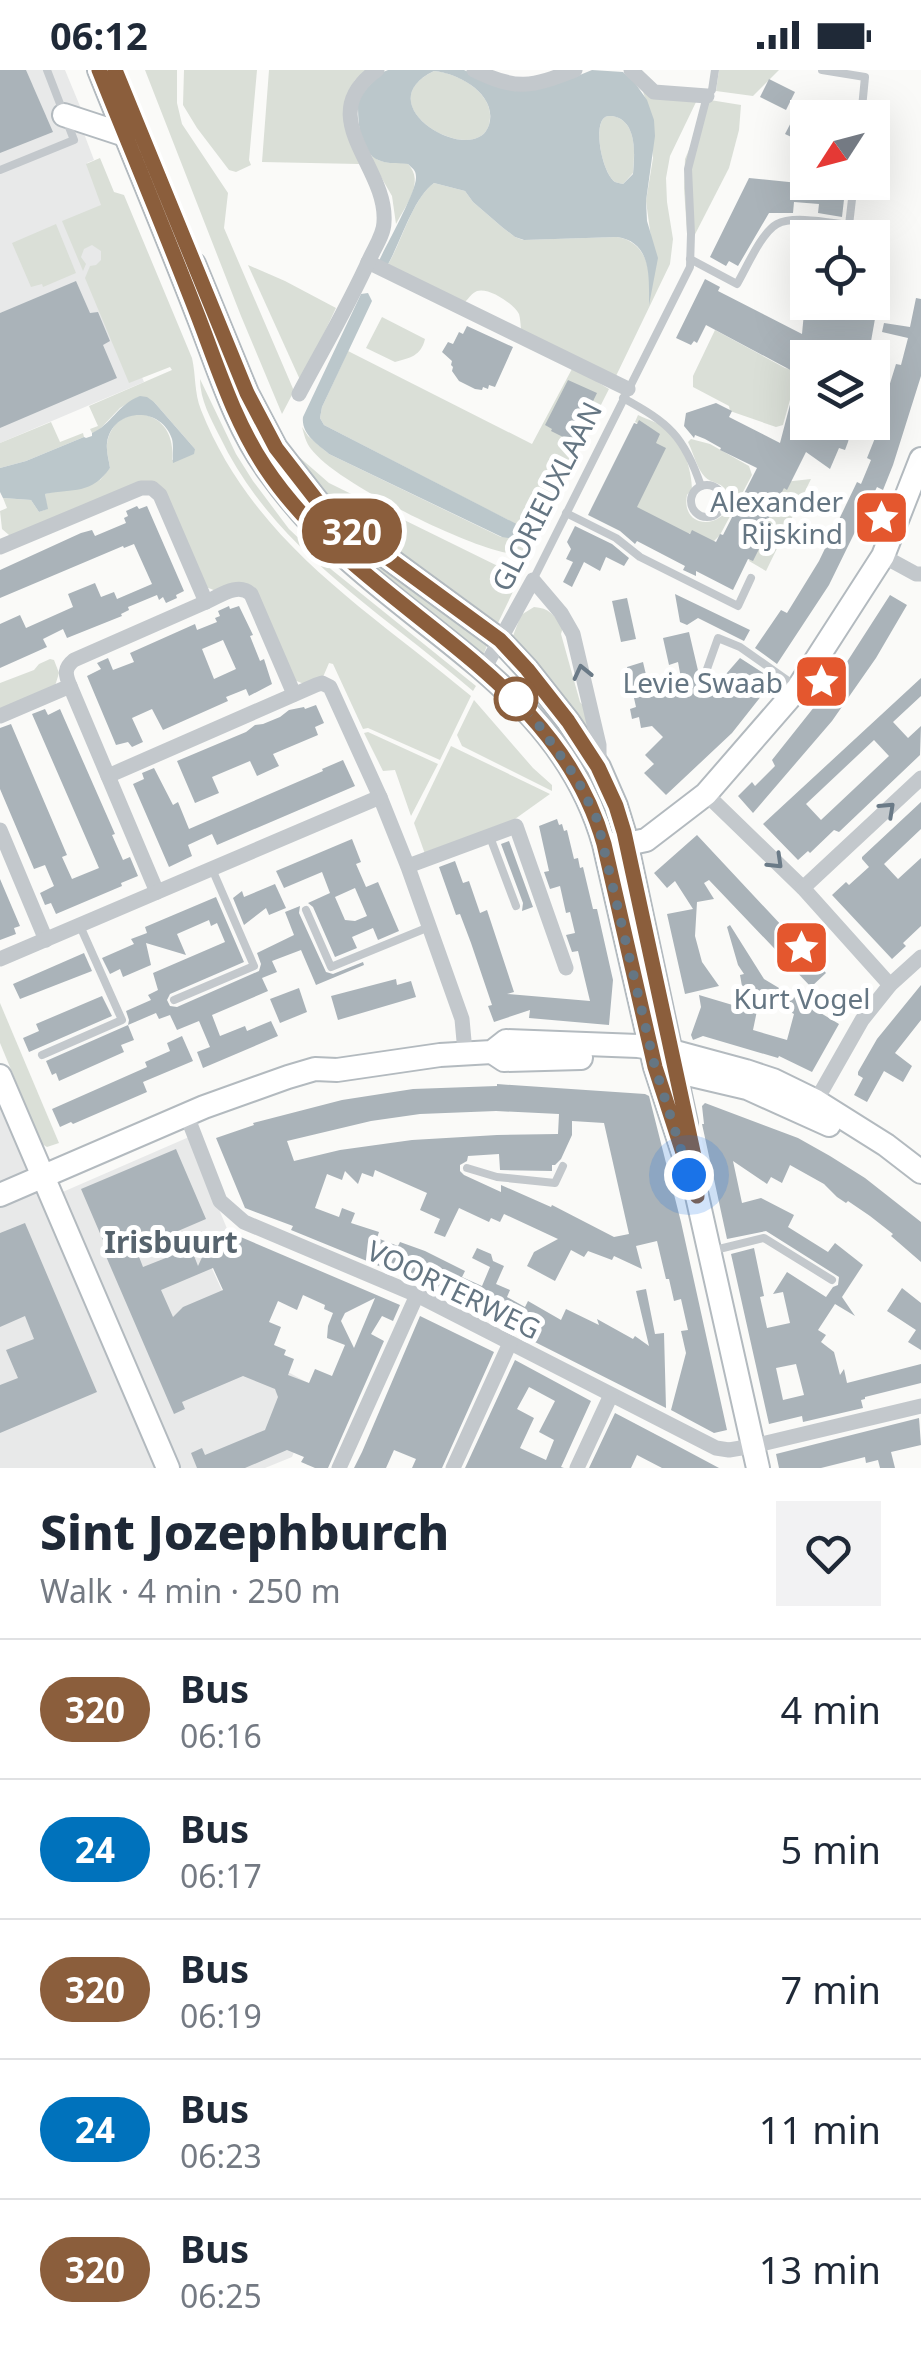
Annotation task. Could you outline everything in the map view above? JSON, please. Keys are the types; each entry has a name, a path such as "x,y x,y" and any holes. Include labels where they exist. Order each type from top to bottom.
{"main road":[{"path":"99,70 200,319 223,386 266,468 298,510 341,553 484,669 538,724 577,779 597,819 618,840"},
{"path":"115,70 247,393 276,448 318,502 343,525 500,640 548,694 598,767 616,806 618,840 663,1059 756,1457"},
{"path":"64,115 125,135"},
{"path":"618,840 643,828 656,830 706,794 798,688 883,556 921,460"},
{"path":"0,1195 242,1092 315,1069 338,1070 464,1052 492,1052 504,1060 528,1061 566,1057 641,1062 663,1059 746,1070 816,1101 921,1172"},
{"path":"663,1059 810,1115 862,1144 921,1188"},
{"path":"0,1076 168,1468"}],"street":[{"path":"299,394 352,297 384,225 382,195 353,132 349,109 360,84 376,70"},
{"path":"474,70 502,83 524,86 574,70"},
{"path":"631,70 654,92 707,96"},
{"path":"368,262 626,393"},
{"path":"2,543 140,488 152,488 160,495 206,602"},
{"path":"883,556 921,574"},
{"name":"GLORIEUXLAAN","path":"484,669 533,580"},
{"path":"533,580 573,634 599,745 598,767"},
{"path":"157,892 65,675 67,666 238,588 251,594 294,694"},
{"path":"108,776 294,694 322,683 330,687 408,866 462,1019 464,1052"},
{"path":"0,716 70,686"},
{"path":"803,888 921,778"},
{"path":"706,794 803,888 890,984"},
{"path":"0,960 380,797"},
{"path":"408,866 516,826 566,968"},
{"path":"0,830 46,940"},
{"path":"816,1101 862,1020 890,984 921,957"},
{"name":"VOORTERWEG","path":"187,1116 220,1201 244,1222 417,1295 716,1448 756,1457 921,1406"},
{"path":"339,1468 417,1295"},
{"path":"452,1468 510,1343"},
{"path":"577,1468 611,1395"}],"lane":[{"path":"0,170 74,140 47,70"},
{"name":"GLORIEUXLAAN","path":"533,580 690,267 688,168 715,70"},
{"path":"822,70 866,77 863,100"},
{"path":"690,258 737,284 767,232 780,222 849,224 852,200"},
{"name":"GLORIEUXLAAN","path":"626,393 677,435 701,486"},
{"path":"712,485 721,492 724,503 714,516 704,518 692,508 693,493 701,486 712,485"},
{"path":"566,512 616,538 640,557 738,606 751,578"},
{"path":"707,669 718,638 740,647 798,688"},
{"path":"490,837 516,906"},
{"path":"174,1000 254,966 212,869"},
{"path":"306,910 331,967 429,926"},
{"path":"42,1055 122,1020 80,925"},
{"path":"467,1168 497,1177 555,1183 564,1166"},
{"path":"710,1251 764,1238 832,1280"}],"shaded area":[{"path":"0,70 65,70 89,128 83,131 94,160 87,163 114,227 101,278 144,382 0,443"},
{"path":"145,70 177,70 177,103 182,124 228,193 224,228 294,391 282,414 241,316"},
{"path":"184,70 257,70 251,165 236,172 229,170 197,128 183,105"},
{"path":"269,70 368,70 349,91 359,164 262,162"},
{"path":"388,70 464,70 506,89 570,79 592,70 623,72 647,100 654,120 646,201 647,221 658,258 649,305 646,262 643,253 628,240 524,240 502,227 465,191 434,183 414,210 387,266 379,261 407,206 416,177 408,164 375,158 364,145 358,98","holes":["434,71 465,81 482,95 490,114 482,135 466,140 451,138 422,121 413,109 411,96 417,83","612,116 626,124 633,138 633,174 623,184 611,177 601,151 601,123"]},
{"path":"719,70 779,70 753,96 716,91"},
{"path":"434,71 465,81 482,95 490,114 482,135 466,140 451,138 422,121 413,109 411,96 417,83"},
{"path":"643,92 697,100 670,156 666,178 673,239 670,264 616,376 521,330 516,310 494,294 477,291 465,302 387,266 413,210 434,183 465,191 502,227 523,240 624,239 640,250 649,276 651,238 646,201 653,158 649,108"},
{"path":"710,100 741,105 739,130 729,168 688,248 685,159"},
{"path":"612,116 626,124 633,138 633,173 623,184 611,177 601,151 601,123"},
{"path":"372,155 384,162 408,164 413,171 412,194 396,224 392,196"},
{"path":"100,158 114,192 124,195 192,358 201,410 251,499 317,570 471,696 440,760 363,729 333,664 329,663 323,677 304,684 294,680 256,593 206,587 154,482 141,481 15,535 2,529 0,511 7,508 3,498 31,500 39,512 47,509 45,494 100,480 110,468 107,447 112,430 132,415 156,419 165,428 172,460 195,449 154,402 138,397 120,408 99,430 92,433 90,429 98,426 89,406 172,370 170,367 129,383 85,278 90,266 101,260 101,251 92,245 84,249 83,271 62,221 101,205 86,164"},
{"path":"56,224 76,273 43,287 31,287 12,243"},
{"path":"248,265 336,308 301,382"},
{"path":"368,293 372,301 322,407 320,418 324,425 536,534 526,541 502,537 329,454 307,434 303,417 361,294"},
{"path":"382,317 425,339 418,353 395,362 366,348"},
{"path":"715,330 790,369 790,400 783,425 776,427 730,411 729,406 693,387 693,376"},
{"path":"348,351 532,444 573,367 609,389 525,555 495,550 425,522 369,493 311,449 302,427 329,454 501,537 535,534 324,425 320,418 322,407"},
{"path":"200,379 236,454 289,529 332,570 476,686 473,691 333,577 270,513 220,437 204,402"},
{"path":"140,396 154,402 195,449 194,454 173,463 172,439 158,420 148,416 127,417 111,431 107,446 110,468 96,483 45,494 48,509 39,512 31,500 3,498 0,468 92,436 125,404"},
{"path":"638,415 665,427 678,441 692,482 687,507 689,514 699,521 713,521 724,514 729,496 700,470 688,442 691,439 710,444 749,466 752,475 713,542 692,532 687,535 634,507 658,433 635,422"},
{"path":"51,422 60,442 83,433 84,437 0,468 0,443"},
{"path":"280,433 298,456 329,483 520,577 498,623 457,593 453,596 357,524 315,482"},
{"path":"260,435 488,643 483,656 343,545"},
{"path":"811,479 766,571 749,561 757,546 753,542 784,482"},
{"path":"534,607 551,613 563,627 561,634 593,741 511,641 521,615"},
{"path":"50,659 59,673 55,686 0,710 0,683"},
{"path":"474,700 552,785 552,791 462,746 457,735"},
{"path":"364,733 438,764 411,816 395,770 383,771"},
{"path":"451,746 550,794 508,824 425,854 414,823"},
{"path":"0,1003 59,1143 47,1147 42,1144 0,1043"},
{"path":"0,1099 42,1201 189,1137 228,1231 201,1245 250,1351 319,1389 292,1457 265,1468 0,1468"}],"building":[{"path":"0,70 26,70 53,132 0,153"},
{"path":"769,79 795,92 786,110 760,97"},
{"path":"749,178 790,182 790,200 844,200 842,217 818,213 819,204 794,202 793,213 769,213 738,266 729,261 726,266 710,257"},
{"path":"705,279 720,287 718,291 802,334 803,320 875,320 871,340 790,340 790,370 706,325 697,343 691,345 676,338"},
{"path":"76,281 90,313 98,312 110,341 103,345 117,378 0,428 0,313"},
{"path":"916,298 921,299 921,376 893,465 883,490 877,487 829,585 777,664 755,648 781,610 787,613 819,561 857,482 861,484 874,440 890,440 890,383 896,364 901,365 908,338 882,332 884,323 910,327"},
{"path":"467,326 513,347 495,387 475,389 459,381 452,371 452,361 442,352"},
{"path":"568,380 597,393 573,442 545,425"},
{"path":"716,403 732,411 729,417 780,443 790,405 790,440 848,440 845,450 839,448 830,469 806,452 756,543 761,545 753,561 748,559 733,590 696,571 696,576 683,570 685,566 637,541 635,544 620,531 588,515 639,420 660,434 656,443 666,448 637,507 690,534 692,530 716,542 757,468 705,439 695,435 694,438 684,426 686,413"},
{"path":"147,506 184,591 166,603 157,595 128,607 122,616 67,638 63,629 43,639 47,647 0,668 0,624 20,615 26,628 73,607 68,594 95,583 101,597 114,592 117,599 152,584 134,544 0,598 0,570 81,533 92,530 95,536 126,523 126,511"},
{"path":"575,526 612,544 629,558 624,566 606,557 600,571 584,562 572,587 563,582 573,562 566,559 571,549 567,542"},
{"path":"675,594 750,630 744,641 698,618 687,625 680,622"},
{"path":"890,595 907,605 876,658 832,721 753,813 738,796 775,766 772,760 834,682"},
{"path":"627,598 636,639 621,642 612,601"},
{"path":"239,606 272,684 249,696 246,689 226,697 228,701 163,730 152,709 132,718 143,742 132,747 128,742 116,745 87,676 101,669 97,663 108,658 113,670 134,662 130,653 195,624 197,630 217,622 218,611","holes":["223,640 236,669 214,679 202,649"]},
{"path":"689,632 700,679 712,690 740,658 774,680 732,733 666,795 644,773 654,764 645,755 663,737 652,726 641,728 639,717 632,719 630,709 636,707 627,667 643,662 651,696 683,689 678,662 669,665 663,638"},
{"path":"921,678 921,696 893,722 908,738 921,726 920,755 839,832 834,830 798,860 763,824","holes":["874,740 889,756 821,820 806,804"]},
{"path":"316,705 324,723 315,727 318,735 273,754 279,766 257,776 250,761 212,777 219,793 195,803 177,761 289,710"},
{"path":"45,709 48,715 60,709 123,860 130,857 138,876 56,914 51,903 45,905 40,893 54,886 45,865 34,869 0,789 0,728 11,724 67,855 62,857 72,879 99,868 32,714"},
{"path":"343,760 355,786 217,845 212,834 188,845 192,856 169,867 133,784 144,779 142,773 154,768 173,805 178,802 189,829"},
{"path":"921,802 921,829 884,864 898,879 921,858 921,926 892,959 832,895 869,867 862,857"},
{"path":"557,819 567,830 574,859 578,858 580,868 583,867 593,909 597,909 613,980 609,1025 529,1018 530,1010 494,1022 471,943 439,867 455,861 463,883 469,881 480,913 487,910 514,992 507,994 590,1001 578,951 572,952 566,935 575,933 570,912 566,913 560,886 550,889 544,872 549,871 539,826"},
{"path":"697,835 826,973 811,987 709,880 704,883 714,899 697,902 695,936 702,962 719,986 685,994 667,914 693,909 675,881 667,888 654,873"},
{"path":"352,839 361,862 356,864 366,887 378,882 399,931 378,940 373,928 352,937 357,948 335,957 308,903 330,893 322,872 284,888 276,871","holes":["355,888 367,916 345,920 335,897"]},
{"path":"509,841 533,907 522,911 523,903 501,844"},
{"path":"0,879 20,926 14,928 16,934 0,940"},
{"path":"275,884 286,908 269,915 266,908 244,925 233,898 242,891 244,897"},
{"path":"216,897 244,962 170,994 170,1006 177,1007 259,971 257,953 294,935 285,912 300,906 299,913 326,972 333,974 363,962 364,965 316,985 301,950 272,961 277,972 262,978 268,991 212,1015 220,1036 271,1021 278,1036 203,1068 197,1052 210,1047 199,1021 177,1030 170,1015 159,1019 156,1013 128,1025 126,1011 151,1000 148,995 158,990 153,973 225,942 217,923 211,926 209,920 177,934 186,955 146,943 151,965 123,977 120,969 110,974 102,958 134,944 131,939 147,933 145,927"},
{"path":"730,925 764,979 839,1024 812,1072 779,1056 703,1036 693,1040 691,1035 701,1007 699,995 746,1009 740,975 744,974 727,927","holes":["759,1001 771,1001 794,1014 787,1040 753,1030"]},
{"path":"84,953 92,971 20,999 13,984"},
{"path":"396,979 397,985 411,981 416,997 338,1020 331,996"},
{"path":"921,985 921,1020 895,1053 912,1066 903,1082 884,1071 867,1102 854,1095 863,1078 858,1072 877,1039"},
{"path":"299,988 307,1012 280,1023 270,999"},
{"path":"102,996 112,1016 29,1052 23,1038 39,1031 36,1024"},
{"path":"128,1025 134,1040 121,1045 124,1052 59,1081 56,1073 52,1075 46,1061"},
{"path":"182,1036 193,1061 143,1082 147,1092 60,1127 52,1109 147,1067 145,1062 170,1051 167,1043"},
{"path":"497,1086 649,1096 727,1430 714,1433 671,1410 686,1353 681,1331 688,1330 681,1299 674,1301 666,1279 657,1241 636,1246 642,1269 614,1256 612,1260 588,1251 584,1257 571,1250 555,1281 527,1266 534,1252 558,1239 504,1214 500,1222 491,1218 489,1222 459,1208 445,1237 434,1233 440,1219 420,1210 427,1193 375,1170 373,1177 362,1173 358,1184 345,1171 342,1180 327,1174 315,1208 339,1217 342,1208 355,1213 351,1223 379,1232 377,1238 425,1251 465,1271 462,1277 482,1286 490,1267 472,1258 477,1248 504,1266 496,1284 510,1290 507,1297 525,1307 528,1301 561,1320 566,1309 599,1325 597,1319 649,1346 636,1291 646,1289 655,1334 664,1333 666,1408 406,1277 245,1208 216,1138 253,1123 342,1100 413,1089","holes":["420,1114 559,1114 558,1134 412,1140 294,1161 287,1141 371,1121","572,1121 604,1123 629,1234 614,1237 552,1205 501,1185 501,1192 460,1171 468,1156 499,1154 500,1170 552,1171 572,1135"]},
{"path":"705,1103 798,1138 865,1178 921,1222 921,1262 870,1216 790,1165 782,1183 771,1177 767,1184 733,1161 742,1203 761,1198 794,1215 788,1227 828,1252 835,1243 863,1265 842,1297 855,1316 835,1304 818,1330 826,1335 821,1342 834,1352 840,1375 844,1369 847,1383 921,1364 921,1383 865,1397 861,1400 863,1408 803,1422 802,1416 769,1424 731,1254 754,1248 767,1328 790,1323 783,1292 773,1294 787,1272 826,1297 838,1285 839,1277 766,1231 727,1239 702,1124","holes":["796,1364 804,1395 783,1400 776,1368"]},
{"path":"176,1149 206,1219 136,1249 143,1267 191,1248 198,1266 210,1240 229,1232 400,1305 393,1321 382,1316 371,1334 384,1341 328,1468 301,1462 304,1457 287,1450 245,1468 197,1468 191,1453 202,1448 205,1455 265,1430 278,1397 275,1389 243,1376 182,1402 185,1409 174,1414 81,1189","holes":["213,1268 223,1290 183,1307 173,1317 161,1290","303,1295 333,1313 327,1338 345,1345 332,1376 315,1369 309,1383 288,1375 294,1359 274,1345 281,1327 269,1322 278,1301 297,1310","375,1298 354,1348 341,1321 345,1313"]},
{"path":"25,1223 97,1392 0,1433 0,1385 18,1378 6,1350 34,1339 25,1316 0,1327 0,1233"},
{"path":"902,1288 921,1303 921,1350 908,1342 916,1330 887,1311"},
{"path":"420,1316 494,1352 442,1468 412,1468 416,1459 394,1450 386,1468 354,1468"},
{"path":"515,1360 591,1401 561,1467 564,1468 465,1468","holes":["529,1387 555,1401 539,1432 554,1440 546,1460 520,1448 534,1418 517,1409"]},
{"path":"615,1413 719,1468 662,1468 637,1455 631,1468 589,1468"},
{"path":"919,1418 921,1445 891,1452 895,1468 880,1468 878,1460 866,1463 865,1457 821,1468 779,1468 776,1454"}],"bus line":[{"name":"320","path":"99,70 200,319 223,386 266,468 298,510 341,553 518,700 588,798 604,844 655,1067 697,1196 694,1156 624,832 598,767 548,694 500,640 343,525 318,502 276,448 247,393 115,70"}],"place":[{"name":"Alexander Rijskind","path":"882,517"},
{"name":"Levie Swaab","path":"822,682"},
{"name":"Kurt Vogel","path":"802,947"}],"district":[{"name":"Irisbuurt","path":"171,1241"}],"route":[{"path":"516,699 577,779 597,819 655,1067 689,1175"}]}
